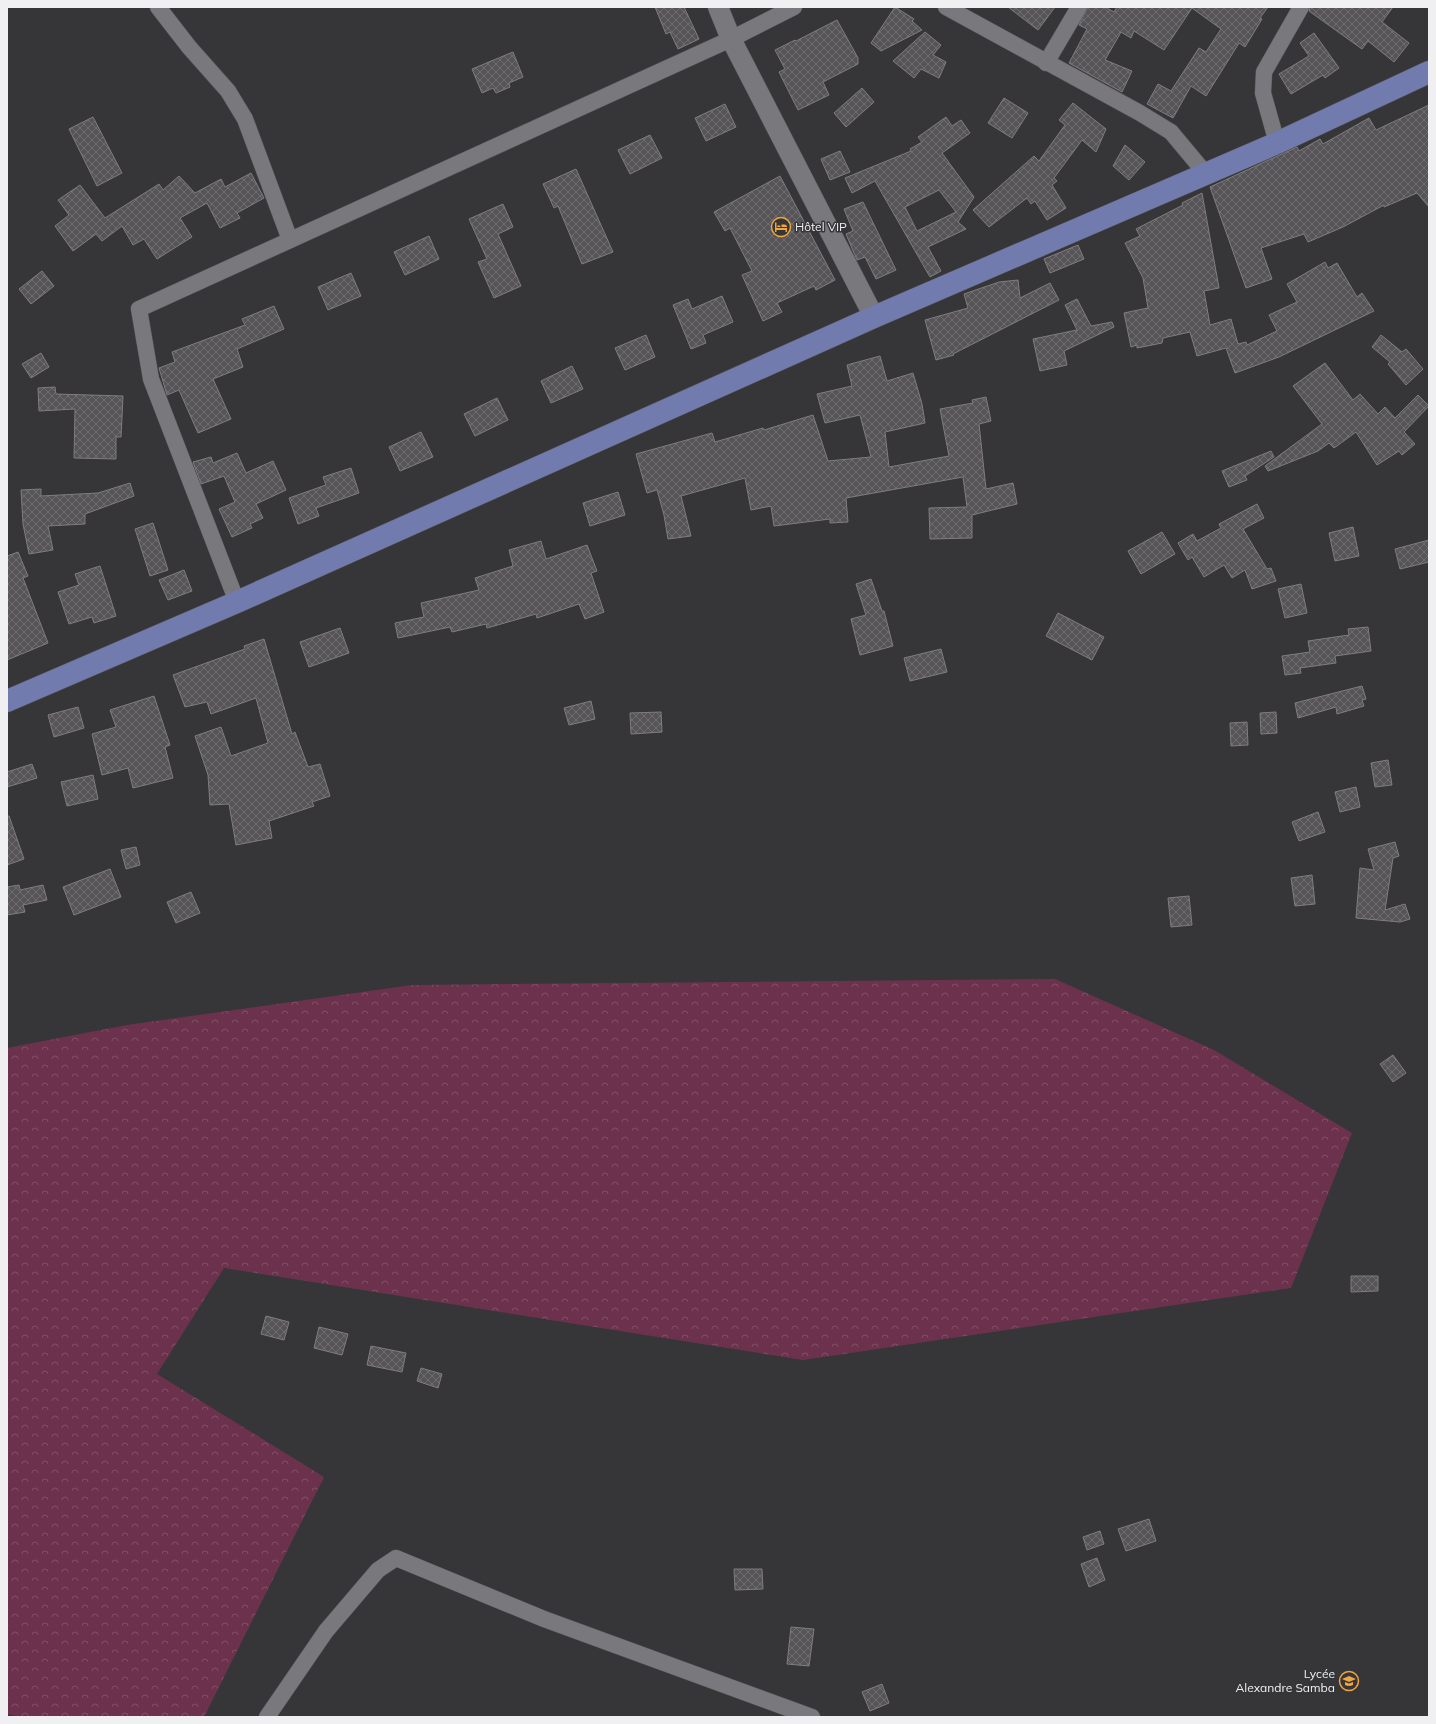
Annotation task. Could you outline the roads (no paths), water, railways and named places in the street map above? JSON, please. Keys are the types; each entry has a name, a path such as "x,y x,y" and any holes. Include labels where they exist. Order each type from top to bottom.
{"highway":[{"path":"7,701 237,602 874,317 1277,143 1429,72"}],"street":[{"path":"158,7 189,47 228,91 245,119 290,240"},
{"path":"718,7 732,39 874,317"},
{"path":"237,602 151,379 139,309 732,39 794,7"},
{"path":"946,7 1140,113 1171,132 1206,174"},
{"path":"1046,63 1079,7"},
{"path":"1277,143 1263,93 1264,72 1301,7"},
{"path":"267,1717 326,1631 378,1570 396,1558 544,1619 812,1717"}],"place":[{"name":"Hôtel VIP","path":"781,227"},
{"name":"Lycée Alexandre Samba","path":"1349,1681"}]}
